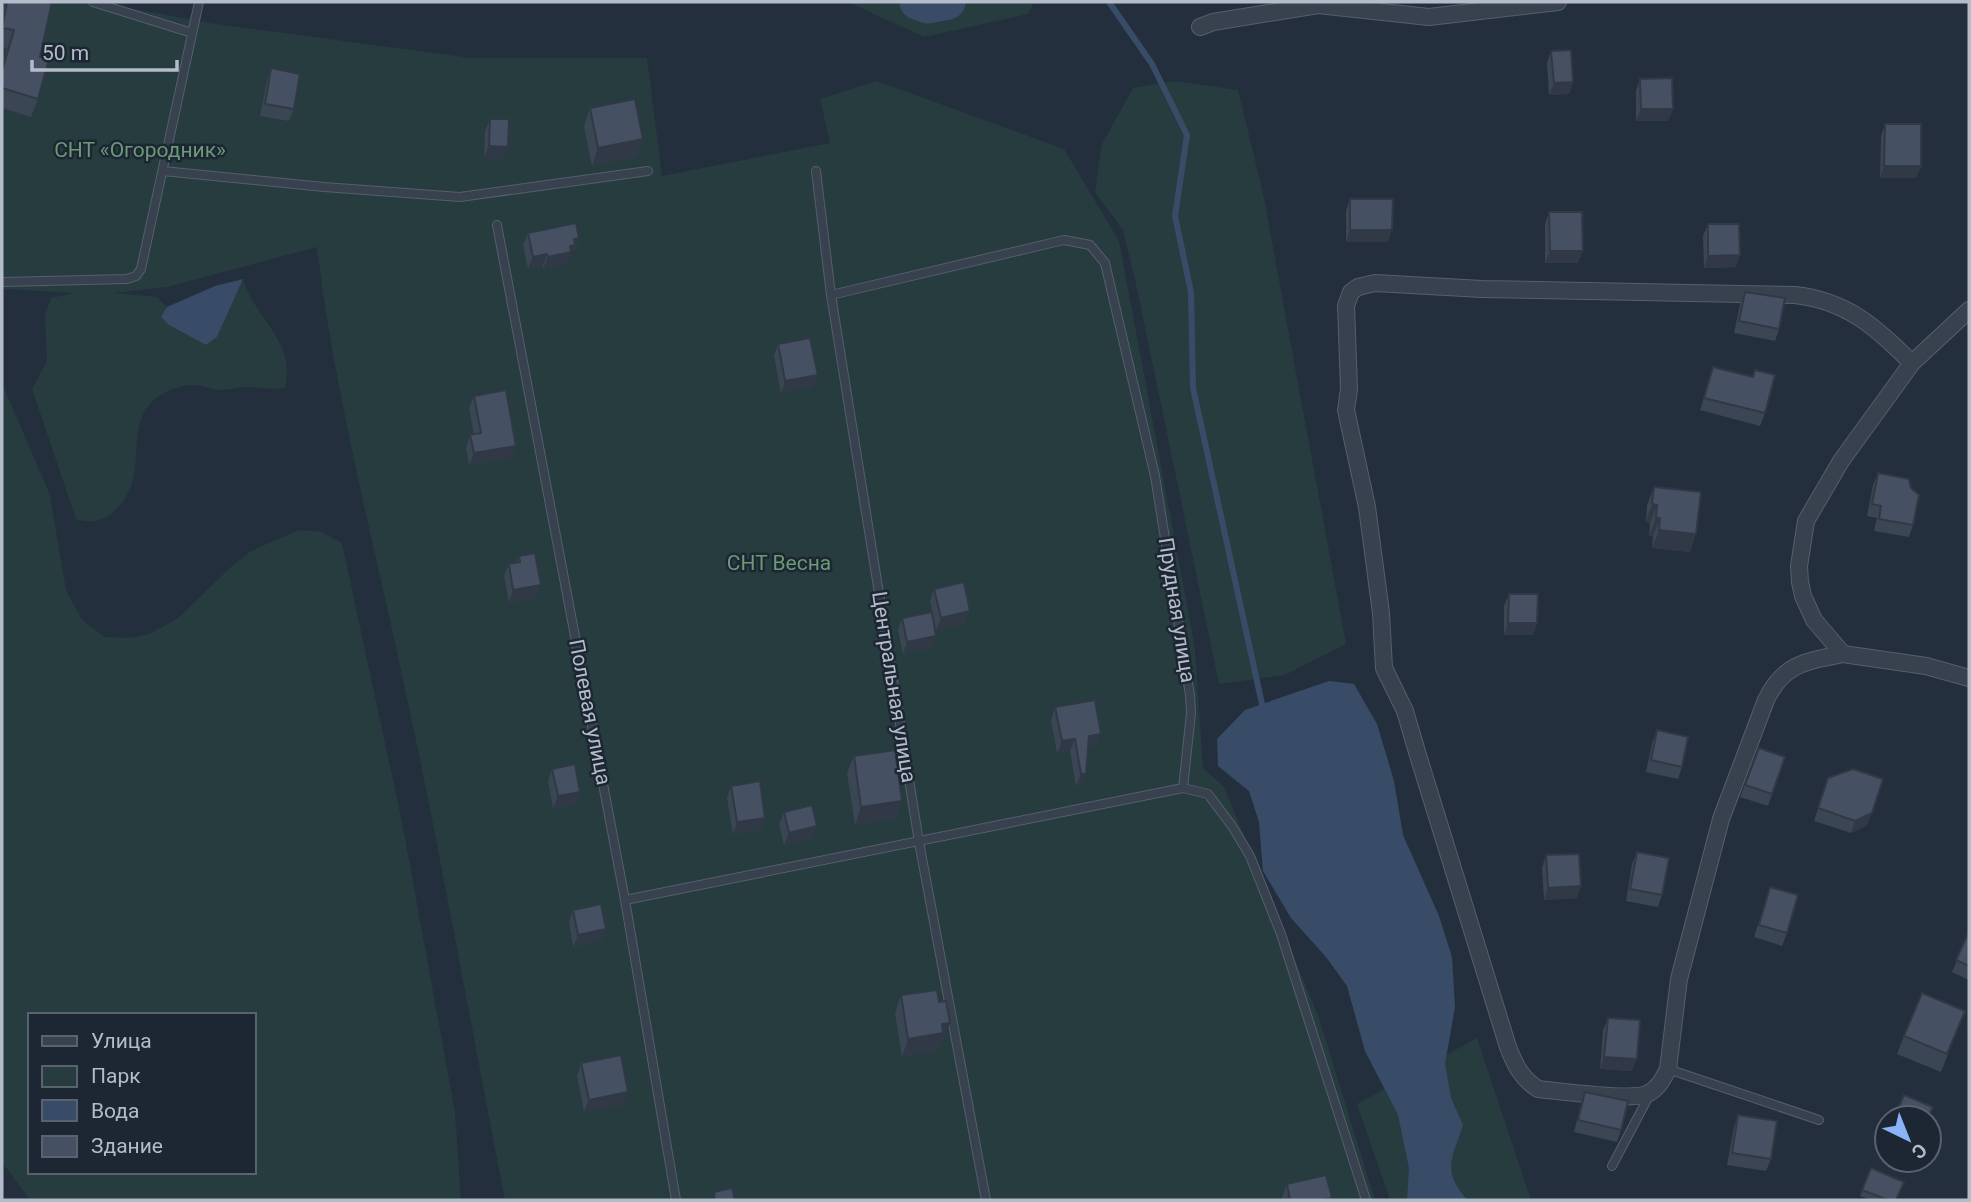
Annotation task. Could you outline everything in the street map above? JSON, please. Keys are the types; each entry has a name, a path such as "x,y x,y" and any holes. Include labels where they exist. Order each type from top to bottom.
{"street":[{"path":"1200,27 1213,22 1318,5 1429,18 1558,2"},
{"path":"1912,363 1861,317 1817,298 1795,295 1482,289 1375,283 1358,287 1351,292 1346,306 1349,389 1346,410 1367,507 1381,613 1384,668 1405,710 1412,731 1516,1069 1538,1089 1632,1097 1650,1093 1663,1080 1668,1069 1679,979 1721,819 1766,700 1772,686 1783,673 1805,663 1843,654 1926,666 1969,678"},
{"path":"1843,654 1814,620 1803,596 1799,566 1806,521 1841,461 1912,363 1969,310"}],"lane":[{"path":"93,2 192,33"},
{"path":"2,282 127,279 136,276 144,263 199,2"},
{"path":"163,171 460,197 648,171"},
{"name":"Центральная улица","path":"816,171 831,295 919,842 986,1200"},
{"name":"Полевая улица","path":"498,225 625,900 676,1200"},
{"name":"Прудная улица","path":"831,295 1064,240 1090,245 1105,263 1155,476 1190,695 1191,713 1183,788"},
{"path":"625,900 1183,788 1208,794 1250,856 1281,934 1366,1200"},
{"path":"1668,1069 1819,1119"},
{"path":"1612,1166 1650,1093"}],"green space":[{"name":"СНТ Весна","path":"2,2 97,2 209,23 471,58 647,58 662,176 830,143 820,99 877,81 1064,149 1119,241 1195,648 1203,768 1224,787 1319,1018 1375,1200 505,1200 428,799 343,405 317,247 167,287 113,293 157,297 167,307 162,318 169,325 206,345 217,337 243,279 256,307 280,343 287,371 285,388 247,387 221,390 190,385 159,396 143,415 132,484 122,503 106,517 87,521 76,519 32,389 47,361 45,316 51,298 75,293 5,289 2,295"},
{"path":"848,2 1034,2 1028,14 924,37"},
{"path":"1174,81 1238,90 1263,193 1346,644 1285,675 1219,684 1123,230 1095,192 1101,146 1133,88"},
{"path":"2,383 50,495 66,590 82,620 105,637 130,638 149,634 177,619 250,552 300,530 321,532 342,543 402,822 455,1112 461,1200 30,1200 2,1162"},
{"path":"1477,1038 1531,1200 1390,1200 1357,1104"}],"water":[{"path":"243,279 217,337 206,345 169,325 161,317 167,307 215,286"},
{"path":"1329,681 1354,684 1377,724 1394,781 1403,835 1439,916 1452,957 1455,1007 1445,1064 1451,1098 1463,1125 1451,1164 1454,1181 1468,1200 1407,1200 1409,1168 1398,1115 1365,1051 1347,986 1326,957 1291,918 1263,871 1259,822 1249,791 1218,766 1217,739 1245,710"}],"building":[{"path":"7,2 52,2 40,57 49,59 38,99 2,88 2,71 14,30 2,28"},
{"path":"1571,50 1573,82 1554,83 1551,51"},
{"path":"271,68 300,74 294,109 265,104"},
{"path":"1672,78 1673,109 1641,109 1640,79"},
{"path":"635,99 643,139 598,148 590,108"},
{"path":"490,119 509,119 508,147 489,146"},
{"path":"1885,124 1921,124 1921,166 1884,166"},
{"path":"1350,199 1393,199 1392,230 1350,230"},
{"path":"1549,212 1582,212 1583,251 1550,251"},
{"path":"576,223 579,238 574,239 575,245 570,246 571,252 533,257 528,233"},
{"path":"1708,224 1739,224 1740,255 1708,256"},
{"path":"1745,292 1785,298 1779,329 1739,321"},
{"path":"810,338 818,375 785,381 778,344"},
{"path":"1713,367 1753,377 1755,370 1775,375 1765,413 1704,398"},
{"path":"506,390 516,446 474,453 470,435 481,433 474,396"},
{"path":"1878,473 1909,479 1911,488 1919,495 1913,525 1879,519 1881,506 1872,504"},
{"path":"1654,487 1701,492 1696,534 1659,530 1657,505 1652,504"},
{"path":"535,553 541,585 513,590 509,564 520,562 519,556"},
{"path":"964,582 970,611 941,618 934,589"},
{"path":"1509,594 1538,594 1537,623 1508,623"},
{"path":"932,612 936,636 907,642 902,618"},
{"path":"1095,700 1101,734 1089,736 1086,774 1081,774 1075,739 1062,741 1055,707"},
{"path":"1657,730 1688,737 1682,767 1651,760"},
{"path":"1759,748 1785,757 1772,794 1745,785"},
{"path":"895,750 902,801 861,807 854,756"},
{"path":"575,764 580,792 558,796 552,769"},
{"path":"1853,769 1883,779 1872,813 1855,821 1818,808 1828,778"},
{"path":"760,781 765,818 737,822 731,786"},
{"path":"812,805 817,826 789,833 784,812"},
{"path":"1637,852 1669,858 1662,895 1630,889"},
{"path":"1579,854 1581,886 1548,888 1546,855"},
{"path":"1770,887 1798,895 1787,933 1759,925"},
{"path":"601,904 606,929 578,935 573,910"},
{"path":"1969,932 1969,966 1956,960"},
{"path":"937,990 939,1002 946,1001 950,1023 942,1024 943,1033 908,1039 901,995"},
{"path":"1922,993 1965,1011 1947,1054 1904,1036"},
{"path":"1608,1018 1640,1020 1637,1059 1604,1057"},
{"path":"621,1055 628,1092 589,1100 581,1063"},
{"path":"1585,1092 1628,1101 1621,1130 1578,1120"},
{"path":"1904,1095 1926,1104 1900,1104"},
{"path":"1738,1115 1777,1121 1771,1159 1732,1153"},
{"path":"1871,1168 1873,1174 1885,1174 1904,1182 1896,1200 1888,1200 1862,1190"},
{"path":"1326,1175 1332,1198 1290,1200 1287,1184"},
{"path":"732,1188 735,1200 715,1200 714,1192"}],"waterway":[{"path":"917,2 928,6 948,2"},
{"path":"1109,2 1152,64 1187,135 1175,216 1191,292 1193,388 1262,704"}],"park label":[{"name":"СНТ «Огородник»","path":"140,150"}]}
